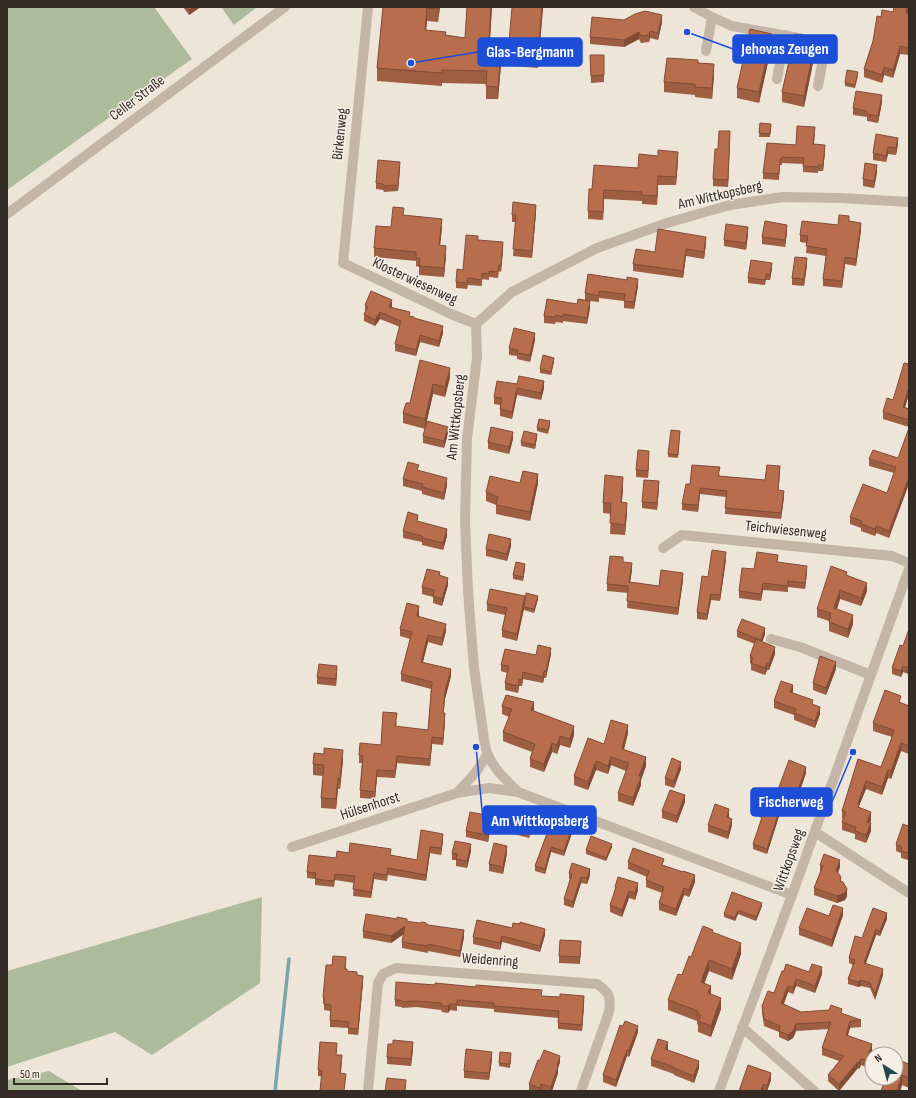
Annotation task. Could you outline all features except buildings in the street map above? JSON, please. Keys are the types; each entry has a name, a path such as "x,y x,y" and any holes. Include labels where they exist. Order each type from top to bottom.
{"street":[{"name":"Celler Straße","path":"7,214 285,7"},
{"name":"Birkenweg","path":"342,263 368,7"},
{"path":"694,7 732,26 826,43 818,86"},
{"path":"706,51 712,17"},
{"path":"777,79 785,36"},
{"name":"Am Wittkopsberg","path":"792,895 518,792 498,773 487,755 474,668 468,591 465,521 467,439 477,357 476,324 512,292 597,248 667,223 730,205 783,197 841,198 909,202"},
{"name":"Klosterwiesenweg","path":"342,263 450,314 476,324"},
{"name":"Teichwiesenweg","path":"663,548 682,535 892,556 909,563"},
{"name":"Wittkopsweg","path":"719,1091 815,832 909,569"},
{"path":"771,638 800,647 871,675"},
{"name":"Hülsenhorst","path":"457,793 476,772 487,755"},
{"name":"Hülsenhorst","path":"292,847 457,793 489,788 518,792"},
{"path":"815,832 909,893"},
{"name":"Weidenring","path":"368,1091 378,983 383,974 396,968 597,984 609,995 611,1002 609,1012 581,1091"},
{"path":"742,1026 814,1091"}],"green space":[{"path":"7,7 154,7 192,59 7,190"},
{"path":"221,7 257,7 234,25"},
{"path":"262,897 260,983 152,1055 115,1032 7,1067 7,971"},
{"path":"49,1071 82,1091 7,1091 7,1080"}],"waterway":[{"path":"275,1091 289,959"}],"place":[{"name":"Jehovas Zeugen","path":"687,32"},
{"name":"Glas-Bergmann","path":"411,63"},
{"name":"Am Wittkopsberg","path":"476,747"},
{"name":"Fischerweg","path":"853,752"}]}
